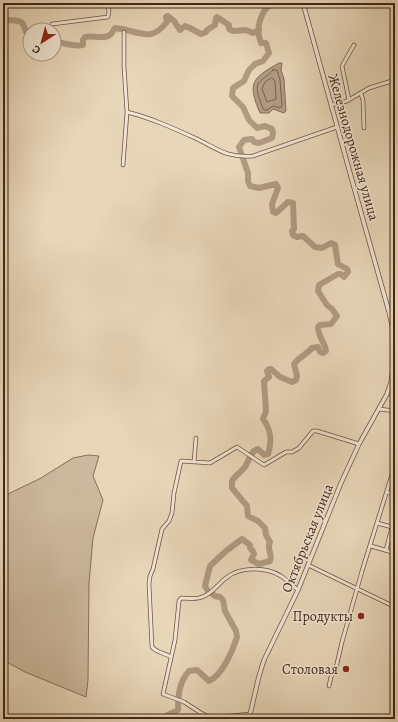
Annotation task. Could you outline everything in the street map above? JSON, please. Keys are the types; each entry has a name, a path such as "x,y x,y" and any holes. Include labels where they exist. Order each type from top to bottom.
{"street":[{"path":"62,23 108,17 109,11 107,3"},
{"path":"153,4 239,3"},
{"name":"Железнодорожная улица","path":"303,3 390,312 394,334 394,368"},
{"path":"123,165 128,112 124,67 124,32"},
{"path":"349,100 342,66 354,45"},
{"path":"331,105 349,100 369,88 395,80"},
{"path":"361,94 363,100 364,128"},
{"path":"128,112 170,128 228,154 238,156 253,156 337,127"},
{"name":"Октябрьская улица","path":"249,719 264,660 298,590 341,482 359,444 379,409 391,382 394,368"},
{"path":"379,409 395,411"},
{"path":"171,657 160,653 152,647 149,584 162,529 169,521 172,513 174,493 181,461 210,463 237,447 264,465 286,452 292,452 299,448 313,432 359,444"},
{"path":"194,462 196,438"},
{"path":"329,686 331,677 336,668 357,589 395,465"},
{"path":"387,492 395,495"},
{"path":"386,550 395,516"},
{"path":"377,523 392,527"},
{"path":"370,546 395,553"},
{"path":"308,565 395,607"},
{"path":"250,714 212,718 181,700 163,694 175,640 179,601 181,598 202,598 234,572 250,569 270,572 281,576 298,590"}],"shaded area":[{"path":"88,455 99,456 93,476 103,500 93,538 89,583 88,680 86,697 25,672 3,660 3,494 8,494 41,478 73,458"}],"water":[{"path":"279,63 282,63 281,70 284,79 286,111 284,113 273,109 269,113 260,113 254,95 254,82 263,73"}],"waterway":[{"path":"3,10 5,3"},
{"path":"164,719 166,716 178,710 181,684 189,671 197,670 209,681 214,678 223,668 233,649 237,637 236,631 225,611 223,600 208,591 205,586 210,566 242,539 250,545 250,548 253,551 254,554 251,560 259,564 270,561 270,542 266,535 265,528 258,521 248,516 247,506 232,488 232,481 245,467 251,454 255,450 258,449 264,455 268,454 270,436 268,427 263,419 266,411 264,381 269,377 267,371 271,369 280,377 292,382 296,380 297,376 294,364 298,360 312,348 318,347 320,352 323,353 326,351 319,334 318,327 320,325 331,324 337,316 327,305 318,291 319,285 338,274 341,274 344,277 348,272 347,269 338,264 335,245 331,243 322,248 315,247 303,236 297,237 293,235 293,203 288,202 276,213 273,212 272,204 278,188 276,184 259,188 250,186 248,181 248,173 239,147 244,140 252,139 254,142 259,143 272,138 273,133 272,129 265,126 257,128 249,120 243,107 232,96 233,88 244,81 249,70 255,64 263,61 269,53 266,43 261,43 258,32 264,11 272,3"},
{"path":"62,43 83,45 83,40 85,37 106,37 109,36 115,28 142,34 155,33 167,22 166,17 168,16 174,21 180,30 185,26 201,34 215,25 217,17 229,25 229,29 233,31 246,30 253,33 259,30"},
{"path":"3,19 15,20 22,23"}],"place":[{"name":"Продукты","path":"361,616"},
{"name":"Столовая","path":"346,669"}]}
